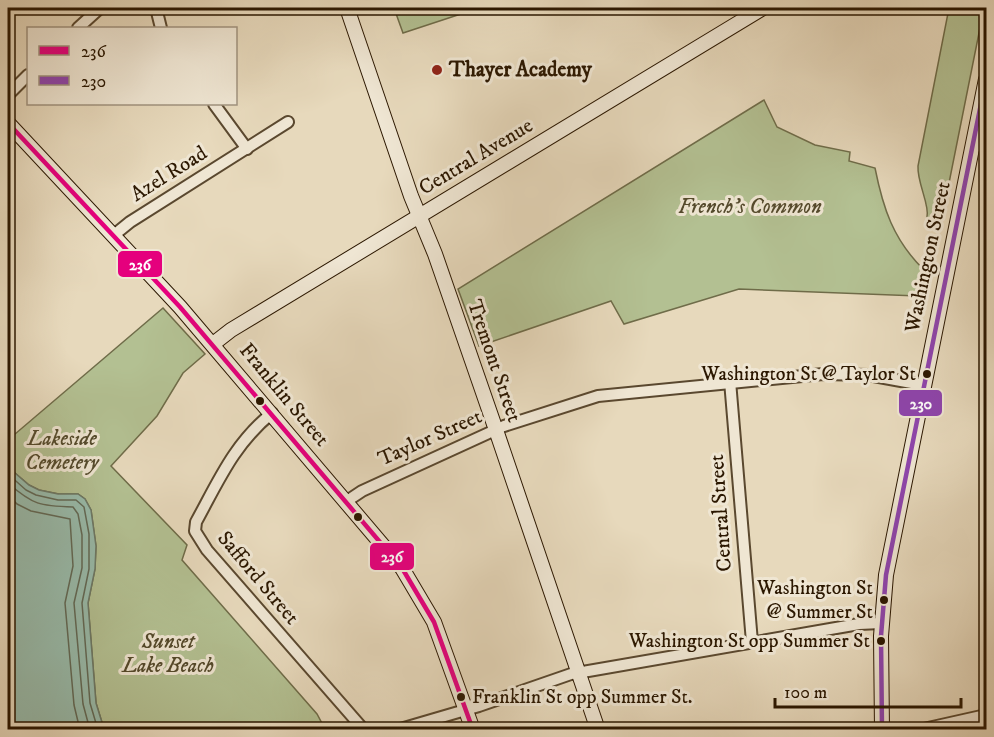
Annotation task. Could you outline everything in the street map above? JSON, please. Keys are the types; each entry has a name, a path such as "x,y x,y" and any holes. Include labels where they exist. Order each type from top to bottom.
{"main road":[{"name":"Tremont Street","path":"347,8 496,430 598,729"},
{"name":"Central Avenue","path":"213,345 231,330 763,8"},
{"name":"Washington Street","path":"882,729 881,623 888,564 923,385 980,147 987,79"},
{"name":"Franklin Street","path":"8,123 114,235 213,345 395,559 420,594 437,629 473,729"}],"street":[{"path":"79,27 100,8"},
{"path":"156,8 161,27"},
{"path":"8,95 27,76"},
{"path":"214,105 247,149"},
{"name":"Azel Road","path":"114,235 288,122"},
{"name":"Taylor Street","path":"347,501 362,490 496,430 588,398 730,381 845,374 923,385"},
{"name":"Central Street","path":"730,381 752,642"},
{"name":"Safford Street","path":"272,413 244,439 233,454 196,522 195,531 223,568 364,729"},
{"path":"397,729 466,710 578,672 859,624 881,623"},
{"path":"919,729 987,715"}],"green space":[{"path":"394,8 479,8 403,33"},
{"path":"949,8 984,8 942,218 937,226 927,217 927,206 919,179 918,166"},
{"name":"French's Common","path":"764,100 777,127 815,145 850,152 849,161 875,168 891,222 904,246 923,269 918,296 739,289 624,324 611,301 479,346 458,289"},
{"name":"Sunset Lake Beach","path":"163,308 205,354 183,373 157,416 111,466 187,545 182,560 317,714 325,729 104,729 96,703 88,603 95,569 96,546 91,510 85,499 78,494 59,494 39,490 29,485 8,467 8,440"}],"water":[{"path":"8,467 29,485 39,490 58,494 78,494 85,499 91,510 96,546 95,569 88,603 96,703 104,729 8,729"}],"transit line":[{"name":"230","path":"882,730 881,636 886,575 986,79"},
{"name":"236","path":"8,123 180,307 402,568 434,622 473,730"}],"place":[{"name":"Thayer Academy","path":"437,70"},
{"name":"Washington St @ Taylor St","path":"927,374"},
{"name":"Washington St @ Summer St","path":"884,600"},
{"name":"Washington St opp Summer St","path":"881,641"},
{"name":"Franklin St opp Summer St.","path":"461,697"}],"park label":[{"name":"Lakeside Cemetery","path":"62,451"}]}
